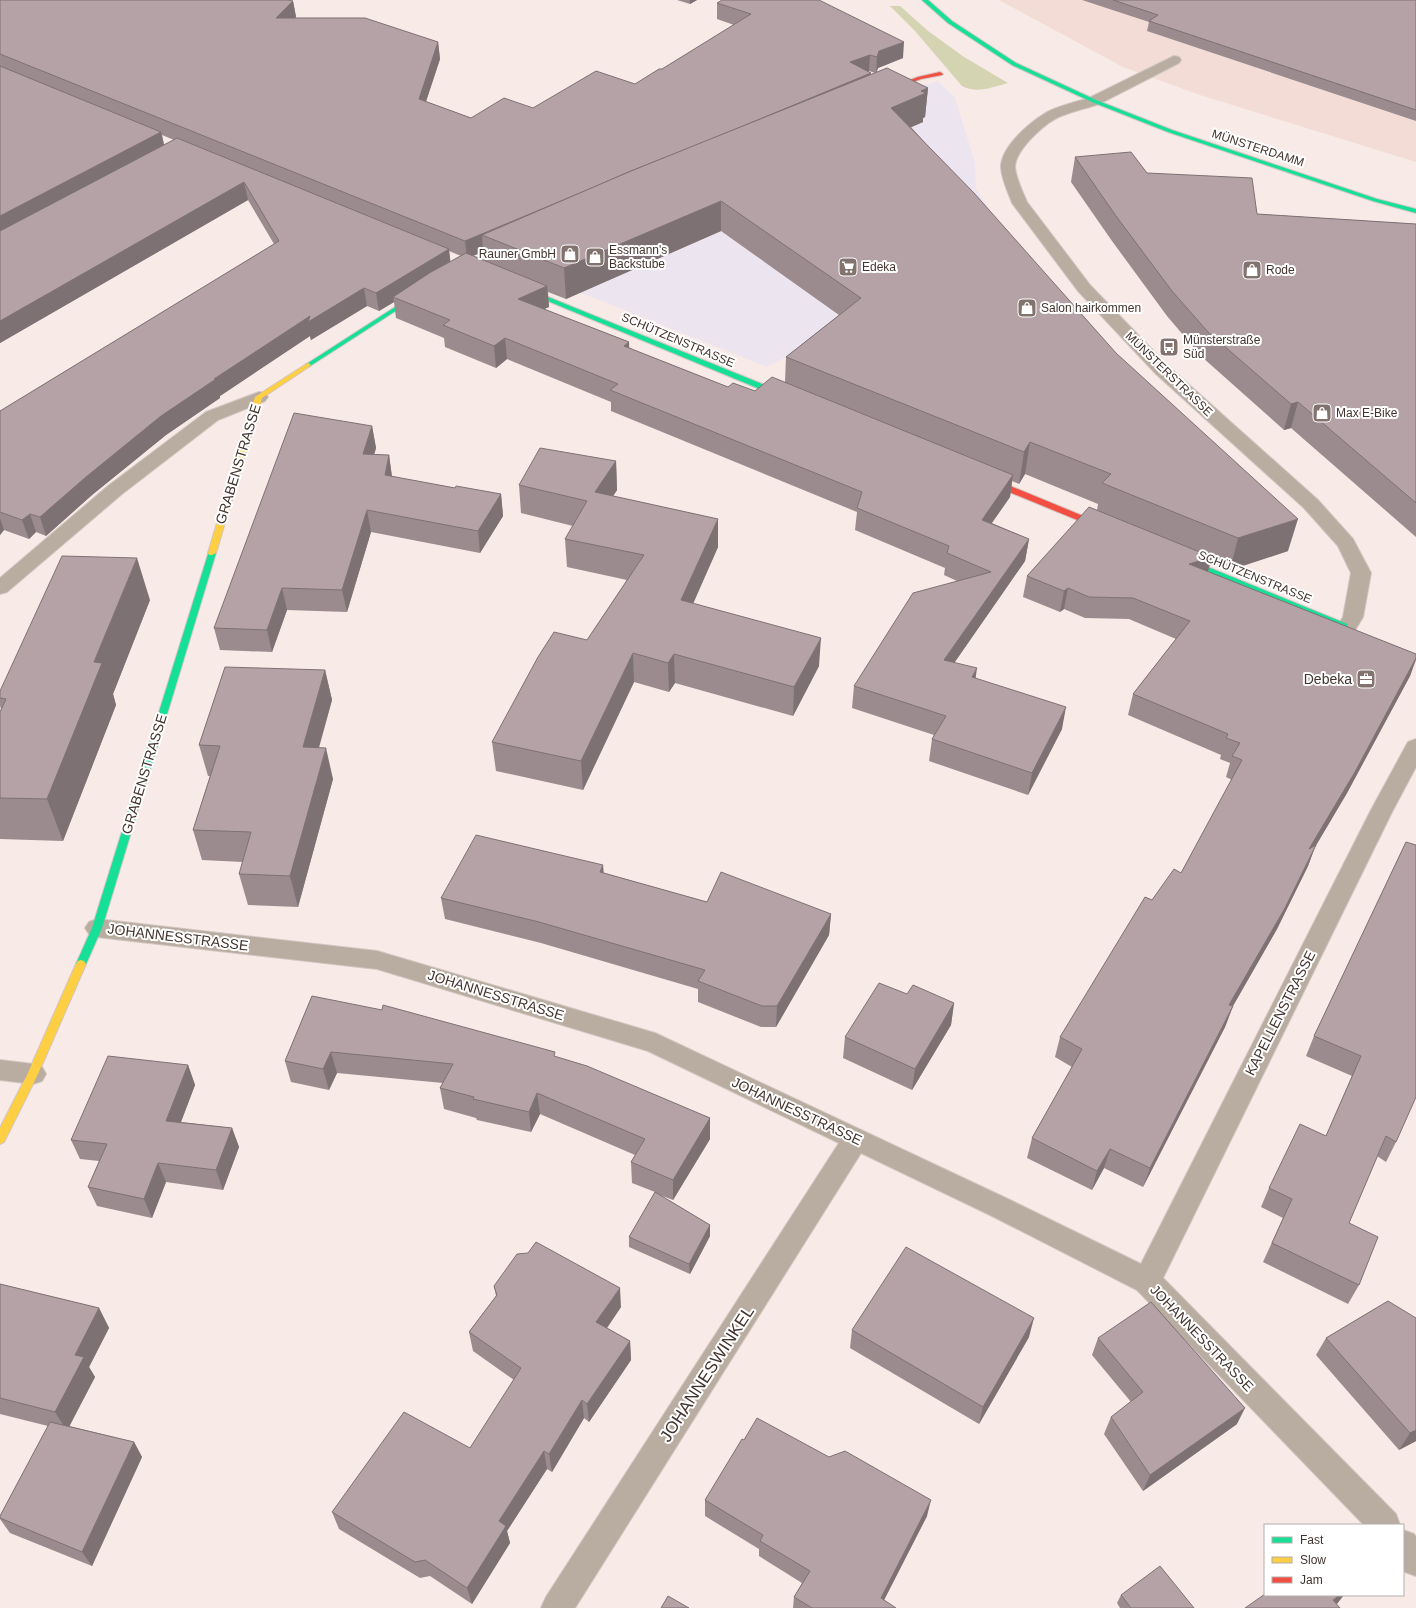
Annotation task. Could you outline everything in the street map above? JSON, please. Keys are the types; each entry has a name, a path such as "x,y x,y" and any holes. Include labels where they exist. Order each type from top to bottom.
{"street":[{"path":"925,0 950,22 1014,64 1094,100"},
{"name":"MÜNSTERSTRASSE","path":"1174,60 1094,100 1050,116 1024,137 1011,154 1008,167 1013,187 1020,204 1084,288 1162,370 1311,504 1346,543 1361,573 1351,629"},
{"path":"874,95 920,78 940,74"},
{"name":"MÜNSTERDAMM","path":"1094,100 1170,131 1375,200 1416,211"},
{"name":"SCHÜTZENSTRASSE","path":"510,284 801,403"},
{"name":"GRABENSTRASSE","path":"0,588 115,490 212,416 259,397 427,289"},
{"name":"GRABENSTRASSE","path":"0,1139 33,1074 97,928 259,397"},
{"path":"978,476 1116,532"},
{"name":"SCHÜTZENSTRASSE","path":"1174,556 1351,629"},
{"name":"KAPELLENSTRASSE","path":"1147,1281 1382,810 1416,747"},
{"name":"JOHANNESSTRASSE","path":"97,928 377,960 655,1043 1001,1208 1147,1281 1384,1524"},
{"path":"0,1070 33,1074"},
{"name":"JOHANNESWINKEL","path":"558,1608 856,1139"},
{"path":"1404,1546 1416,1560"}],"shaded area":[{"path":"999,0 1416,0 1416,162 1200,95 1123,67"},
{"path":"938,81 955,98 975,163 976,189 1075,337 841,328 767,367 501,261 895,94"}],"green space":[{"path":"890,6 900,6 928,31 964,57 1008,83 979,90 962,86 915,31"}],"building":[{"path":"0,0 288,0 293,1 276,18 365,18 438,42 419,99 471,118 504,98 533,108 596,71 635,84 751,14 717,3 722,0 819,0 904,42 879,51 877,57 870,55 850,62 871,73 631,171 465,241 0,54"},
{"path":"1113,0 1416,0 1416,110 1149,21 1158,15"},
{"path":"0,66 161,132 0,216"},
{"path":"887,68 928,88 921,91 926,93 891,108 974,193 1116,353 1298,519 1238,538 1102,483 1111,474 1030,442 1024,452 786,357 861,298 721,201 564,268 482,235 631,171"},
{"path":"177,138 449,249 376,293 364,288 308,322 310,316 161,416 86,477 40,517 30,514 22,520 0,512 0,411 279,241 244,182 0,321 0,231"},
{"path":"1131,152 1147,173 1252,178 1257,214 1416,224 1416,503 1298,402 1291,404 1208,332 1172,291 1116,216 1075,157"},
{"path":"466,253 547,286 518,299 629,342 624,346 728,387 733,383 755,391 772,377 1013,475 982,520 1029,539 944,660 977,668 972,677 1066,707 1032,773 932,739 946,716 854,686 913,593 991,572 947,553 949,546 857,508 862,492 610,390 618,384 505,338 494,346 443,325 450,320 393,297 431,272"},
{"path":"294,413 372,426 363,454 389,455 385,475 455,488 456,486 501,494 478,531 367,510 342,590 282,588 267,630 214,628"},
{"path":"540,448 616,461 595,492 718,519 681,600 821,638 794,687 674,654 668,663 633,653 581,761 492,742 538,657 554,632 587,640 644,555 565,539 587,501 519,485"},
{"path":"1089,507 1212,557 1189,564 1416,654 1416,658 1355,772 1309,849 1316,845 1285,908 1229,1005 1233,1006 1150,1168 1110,1149 1097,1171 1032,1138 1082,1049 1060,1037 1145,897 1152,900 1174,869 1181,873 1242,760 1232,756 1240,743 1226,738 1228,734 1133,694 1190,621 1133,598 1089,597 1068,588 1064,591 1027,576"},
{"path":"62,556 137,558 94,662 102,663 47,799 0,798 0,712 6,699 0,698 0,691"},
{"path":"225,667 325,670 303,747 326,748 290,876 239,874 251,832 193,830 220,746 199,745"},
{"path":"476,835 603,865 600,872 707,902 721,872 831,914 777,1006 762,1006 698,981 705,970 539,922 441,898"},
{"path":"1406,842 1416,845 1416,1097 1396,1142 1386,1136 1349,1223 1378,1237 1359,1285 1272,1243 1292,1199 1269,1188 1300,1124 1326,1136 1361,1056 1314,1036"},
{"path":"879,983 907,994 913,985 954,1003 915,1069 845,1037"},
{"path":"312,996 382,1010 383,1005 555,1052 554,1056 587,1066 710,1118 673,1180 631,1162 645,1139 537,1093 529,1112 473,1099 474,1097 440,1088 453,1064 331,1052 323,1069 285,1061"},
{"path":"108,1056 188,1065 166,1121 232,1128 216,1170 158,1163 144,1199 88,1187 107,1144 71,1140"},
{"path":"655,1192 710,1225 689,1264 629,1237"},
{"path":"536,1242 620,1288 596,1322 630,1341 587,1404 582,1400 549,1454 544,1451 499,1521 506,1526 467,1588 425,1560 415,1562 332,1512 404,1412 470,1448 521,1368 469,1332 497,1295 494,1286 517,1254 528,1253"},
{"path":"906,1247 1034,1318 983,1407 852,1330"},
{"path":"0,1284 99,1308 75,1355 84,1357 55,1412 0,1398"},
{"path":"1388,1301 1416,1318 1416,1430 1410,1433 1326,1338"},
{"path":"1151,1302 1245,1408 1150,1475 1111,1417 1143,1392 1098,1338"},
{"path":"757,1418 829,1457 845,1451 931,1500 881,1598 896,1608 812,1608 794,1597 810,1571 760,1541 763,1535 705,1500 742,1439 744,1440"},
{"path":"50,1422 134,1442 82,1552 0,1518"},
{"path":"1160,1566 1194,1608 1131,1608 1121,1595"},
{"path":"1264,1595 1264,1596 1339,1596 1333,1600 1340,1608 1245,1608"},
{"path":"668,1596 689,1608 661,1608"}],"traffic: fast":[{"path":"925,0 950,22 1014,64 1094,101 1170,131 1375,200 1416,211"},
{"path":"521,288 789,398"},
{"path":"308,365 420,293"},
{"path":"81,964 97,928 212,553"},
{"path":"1181,559 1344,626"}],"traffic: slow":[{"path":"212,553 259,397 308,365"},
{"path":"0,1139 33,1074 81,964"}],"traffic: jam":[{"path":"884,91 920,78 940,74"},
{"path":"983,478 1107,529"}],"place":[{"name":"Rauner GmbH","path":"570,254"},
{"name":"Essmann's Backstube","path":"595,257"},
{"name":"Edeka","path":"848,267"},
{"name":"Rode","path":"1252,270"},
{"name":"Salon hairkommen","path":"1027,308"},
{"name":"Münsterstraße Süd","path":"1169,347"},
{"name":"Max E-Bike","path":"1322,413"},
{"name":"Debeka","path":"1366,679"}]}
